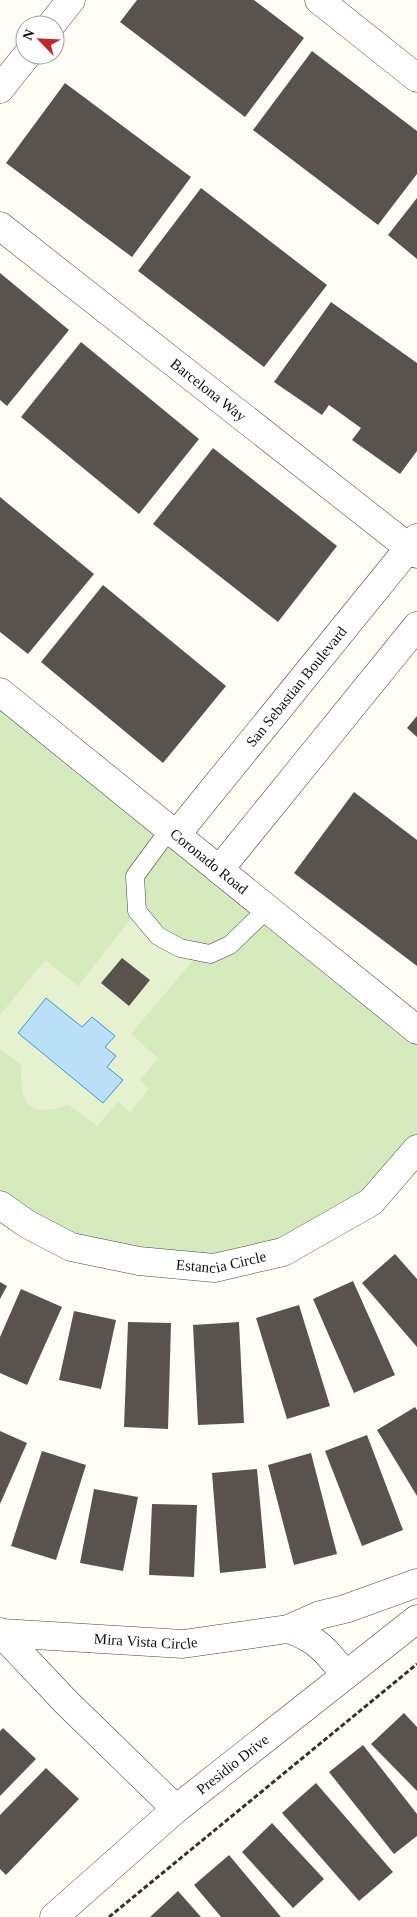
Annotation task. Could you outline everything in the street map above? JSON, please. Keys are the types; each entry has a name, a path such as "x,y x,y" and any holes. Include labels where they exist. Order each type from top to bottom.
{"street":[{"path":"59,15 71,0"},
{"path":"319,0 417,78"},
{"path":"0,89 19,65"},
{"name":"Barcelona Way","path":"0,226 414,547"},
{"name":"San Sebastian Boulevard","path":"172,832 414,547"},
{"path":"219,870 417,626"},
{"name":"Coronado Road","path":"0,692 417,1030"},
{"name":"Estancia Circle","path":"0,1205 27,1224 71,1247 140,1261 214,1268 283,1252 371,1202 417,1149"},
{"name":"Mira Vista Circle","path":"1,1632 183,1644 288,1628 320,1614 345,1610 417,1583"},
{"name":"Presidio Drive","path":"54,1917 176,1809 417,1618"},
{"path":"288,1628 308,1635 328,1652 345,1675"},
{"name":"Mira Vista Circle","path":"1,1632 66,1702 176,1809"}],"lane":[{"path":"172,832 135,876 137,911 158,936 180,948 210,954 230,945 267,909"}],"path":[{"path":"109,1917 417,1664"}],"green space":[{"path":"0,692 417,1030 417,1149 371,1202 283,1252 139,1261 0,1205"},
{"path":"137,911 158,936 200,952 131,1034 158,1058 140,1080 149,1089 130,1112 118,1102 97,1126 68,1105 54,1109 35,1109 29,1105 22,1090 21,1065 0,1049 0,1015 45,960 78,986"}],"water":[{"path":"46,998 82,1027 92,1017 115,1036 105,1047 116,1056 107,1067 123,1080 103,1103 18,1033"}],"building":[{"path":"137,0 254,0 304,38 245,117 120,22"},
{"path":"312,51 417,131 417,174 378,225 253,130"},
{"path":"65,83 191,177 132,257 6,163"},
{"path":"201,188 327,285 264,367 138,271"},
{"path":"417,198 417,259 388,235"},
{"path":"0,273 69,330 7,406 0,400"},
{"path":"331,302 417,363 417,451 400,474 352,440 361,428 329,405 322,415 274,382"},
{"path":"81,342 199,439 139,514 21,417"},
{"path":"213,448 337,546 278,622 153,524"},
{"path":"0,497 94,574 28,654 0,632"},
{"path":"103,585 226,686 163,763 41,662"},
{"path":"417,716 417,737 407,728"},
{"path":"354,792 417,840 417,966 294,873"},
{"path":"122,958 150,980 129,1006 101,983"},
{"path":"395,1254 417,1279 417,1347 362,1283"},
{"path":"353,1281 395,1375 354,1393 313,1299"},
{"path":"0,1282 7,1286 0,1299"},
{"path":"21,1289 62,1307 27,1385 0,1373 0,1337"},
{"path":"299,1305 330,1406 287,1419 256,1318"},
{"path":"74,1311 116,1320 101,1389 59,1380"},
{"path":"128,1322 171,1323 168,1429 124,1427"},
{"path":"239,1322 244,1423 198,1425 193,1325"},
{"path":"415,1407 417,1410 417,1496 377,1430"},
{"path":"0,1431 27,1443 0,1504"},
{"path":"367,1435 403,1530 362,1546 325,1451"},
{"path":"42,1451 86,1465 56,1560 11,1546"},
{"path":"311,1453 337,1554 294,1565 268,1465"},
{"path":"257,1469 266,1568 220,1573 212,1473"},
{"path":"94,1489 138,1497 123,1571 80,1563"},
{"path":"152,1504 197,1505 194,1577 149,1575"},
{"path":"404,1713 417,1727 417,1791 371,1744"},
{"path":"3,1728 36,1759 0,1796 0,1731"},
{"path":"363,1745 417,1814 417,1836 394,1854 329,1772"},
{"path":"46,1768 79,1799 6,1875 0,1869 0,1815"},
{"path":"316,1783 393,1872 359,1901 282,1813"},
{"path":"272,1823 324,1879 293,1908 242,1852"},
{"path":"229,1855 281,1917 221,1917 194,1885"},
{"path":"178,1891 201,1917 150,1917"}]}
